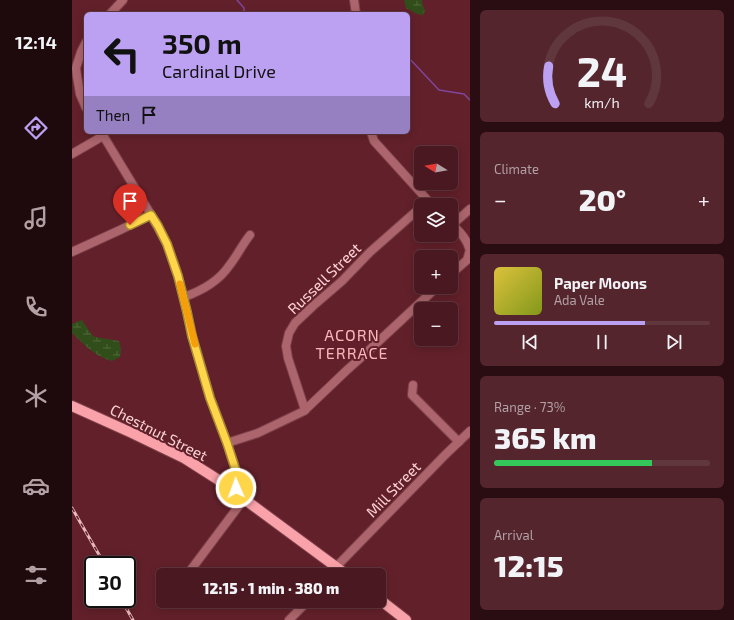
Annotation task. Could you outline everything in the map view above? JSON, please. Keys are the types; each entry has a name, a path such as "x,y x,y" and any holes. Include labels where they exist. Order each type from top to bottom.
{"main road":[{"name":"Chestnut Street","path":"72,406 184,458 244,499 335,568"},
{"path":"386,604 406,620"}],"street":[{"path":"112,12 123,0"},
{"path":"354,0 356,12"},
{"path":"84,46 76,68 80,94 84,103"},
{"path":"72,154 102,134 158,226 167,244 184,297 192,336 210,398 237,474 237,484 234,492"},
{"path":"372,134 374,141 423,198"},
{"path":"458,219 470,209"},
{"name":"Russell Street","path":"305,410 288,358 286,346 289,333 295,324 313,306 342,281 370,252 414,213"},
{"path":"72,252 151,215"},
{"path":"458,230 465,238 470,250 467,260 458,268"},
{"path":"184,297 209,286 219,278 229,268 250,235"},
{"path":"227,443 258,433 305,410 429,294"},
{"path":"413,385 412,395 459,442"},
{"name":"Mill Street","path":"344,568 445,455 470,431"},
{"path":"192,568 244,499"},
{"path":"289,620 301,608"}],"green space":[{"path":"404,0 422,0 425,11 423,15 417,14 406,8"},
{"path":"82,320 95,337 119,341 121,349 120,357 112,361 100,356 90,350 72,333 72,324"}],"waterway":[{"path":"237,0 244,8 244,12"},
{"path":"410,59 439,90 464,94 470,100"}],"railway":[{"path":"72,508 100,556"},
{"path":"126,608 133,620"}],"slow traffic":[{"path":"180,284 195,344"}],"district":[{"name":"ACORN TERRACE","path":"352,343"}],"route":[{"path":"130,225 151,215 167,244 178,276 192,336 210,398 212,400 237,474 236,488"}]}
